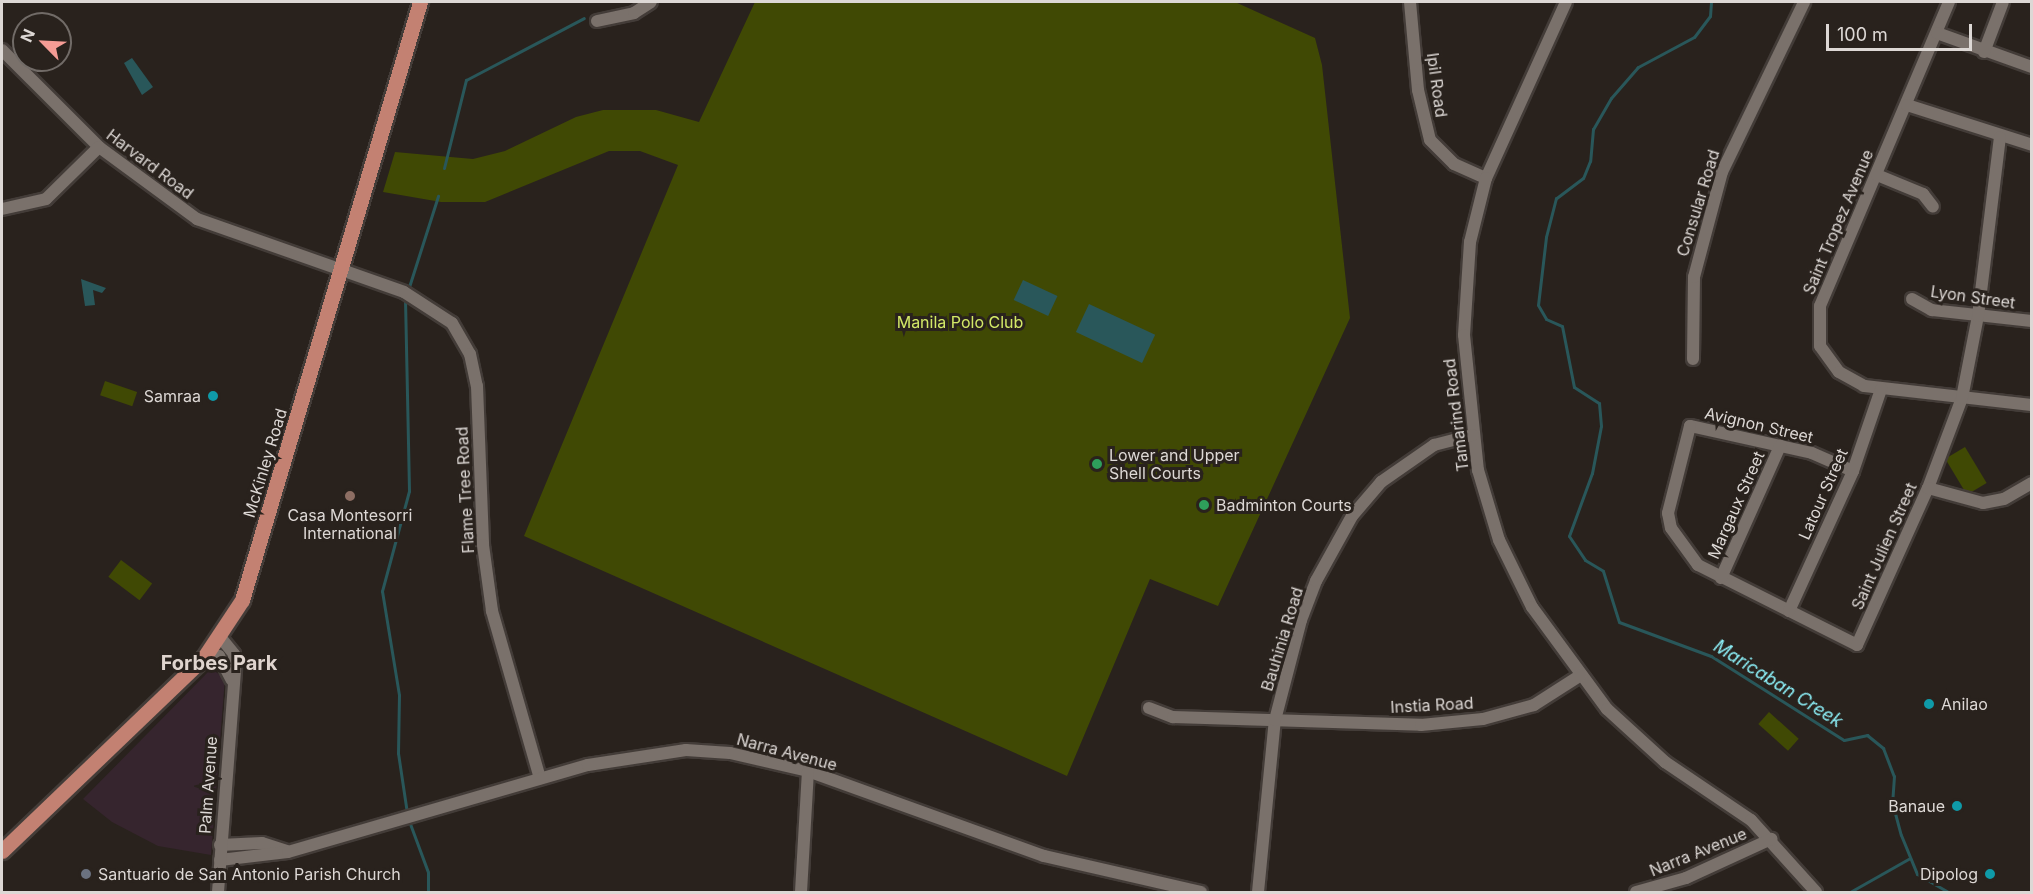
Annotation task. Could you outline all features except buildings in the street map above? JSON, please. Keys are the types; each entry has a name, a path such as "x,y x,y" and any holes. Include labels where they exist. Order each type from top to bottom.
{"main road":[{"name":"McKinley Road","path":"2,852 206,656 221,638 242,600 420,2"}],"street":[{"path":"597,21 634,13 651,2"},
{"name":"Ipil Road","path":"1410,2 1418,90 1430,140 1454,164 1486,178"},
{"name":"Tamarind Road","path":"1566,2 1486,178 1464,293 1473,435 1499,540 1532,607 1607,709 1653,752 1751,820 1771,839 1816,892"},
{"name":"Consular Road","path":"1693,359 1694,276 1722,172 1804,2"},
{"name":"Saint Tropez Avenue","path":"1949,2 1820,306 1817,326 1820,346 1839,372 1855,383 2031,405"},
{"path":"1984,52 2003,2"},
{"path":"1937,33 1984,52 2031,67"},
{"name":"Harvard Road","path":"2,50 99,147 197,219 342,270"},
{"path":"1907,105 2000,137 2031,145"},
{"name":"Saint Julien Street","path":"1690,426 1668,513 1671,528 1698,565 1857,645 1928,488 1962,398 1978,316 2000,137"},
{"path":"2,209 46,199 99,147"},
{"path":"1876,175 1923,194 1933,207"},
{"name":"Flame Tree Road","path":"342,270 431,306 452,323 470,354 477,386 483,544 492,611 540,778"},
{"name":"Lyon Street","path":"1912,299 1932,310 2031,321"},
{"name":"Latour Street","path":"1789,611 1853,471 1881,388"},
{"name":"Avignon Street","path":"1690,426 1780,446 1853,471"},
{"name":"Bauhinia Road","path":"1258,892 1275,720 1301,620 1352,516 1381,482 1418,453 1473,435"},
{"name":"Margaux Street","path":"1721,578 1780,446"},
{"path":"1928,488 1983,503 2004,499 2031,483"},
{"name":"Palm Avenue","path":"218,892 234,654 221,638"},
{"path":"206,656 219,657 232,681"},
{"name":"Instia Road","path":"1149,708 1173,717 1421,725 1483,719 1534,705 1581,675"},
{"name":"Narra Avenue","path":"220,860 288,852 540,778 667,750 730,753 808,771 1044,856 1201,892"},
{"path":"801,892 808,771"},
{"name":"Narra Avenue","path":"1636,892 1686,878 1771,839"},
{"path":"220,846 262,843 288,852"}],"shaded area":[{"path":"211,669 225,678 211,855 158,846 112,822 83,799"}],"green space":[{"name":"Manila Polo Club","path":"755,2 1235,2 1315,38 1322,65 1350,318 1218,606 1150,579 1067,776 524,536 678,165 640,151 609,151 485,202 441,202 383,192 395,152 473,159 505,151 576,117 603,110 656,110 699,122"},
{"path":"105,381 137,392 132,406 100,395"},
{"path":"1965,447 1987,483 1967,495 1945,459"},
{"path":"121,560 152,583 140,600 108,577"},
{"path":"1769,712 1799,739 1788,751 1758,724"}],"water":[{"path":"132,58 153,87 142,95 124,63"},
{"path":"81,279 106,288 102,293 93,290 95,305 85,306"},
{"path":"1023,280 1057,296 1048,316 1014,300"},
{"path":"1089,304 1155,335 1142,363 1076,332"}],"waterway":[{"name":"Maricaban Creek","path":"1711,2 1710,16 1694,37 1638,67 1611,98 1593,129 1590,161 1583,178 1556,198 1546,237 1538,305 1546,319 1562,326 1574,387 1599,403 1601,426 1592,473 1569,536 1585,560 1603,571 1619,622 1711,656 1844,740 1867,735 1883,748 1894,776 1892,802 1901,835 1917,874 1948,892"},
{"path":"444,168 466,80 584,18"},
{"path":"408,290 438,196"},
{"path":"405,299 409,491 382,591 399,695 398,753 407,813"},
{"path":"409,821 428,872 428,892"},
{"path":"1850,892 1910,858"}],"place":[{"name":"Samraa","path":"213,396"},
{"name":"Lower and Upper Shell Courts","path":"1097,464"},
{"name":"Casa Montesorri International","path":"350,496"},
{"name":"Badminton Courts","path":"1204,505"},
{"name":"Anilao","path":"1929,704"},
{"name":"Banaue","path":"1957,806"},
{"name":"Santuario de San Antonio Parish Church","path":"86,874"},
{"name":"Dipolog","path":"1990,874"}],"district":[{"name":"Forbes Park","path":"219,663"}]}
